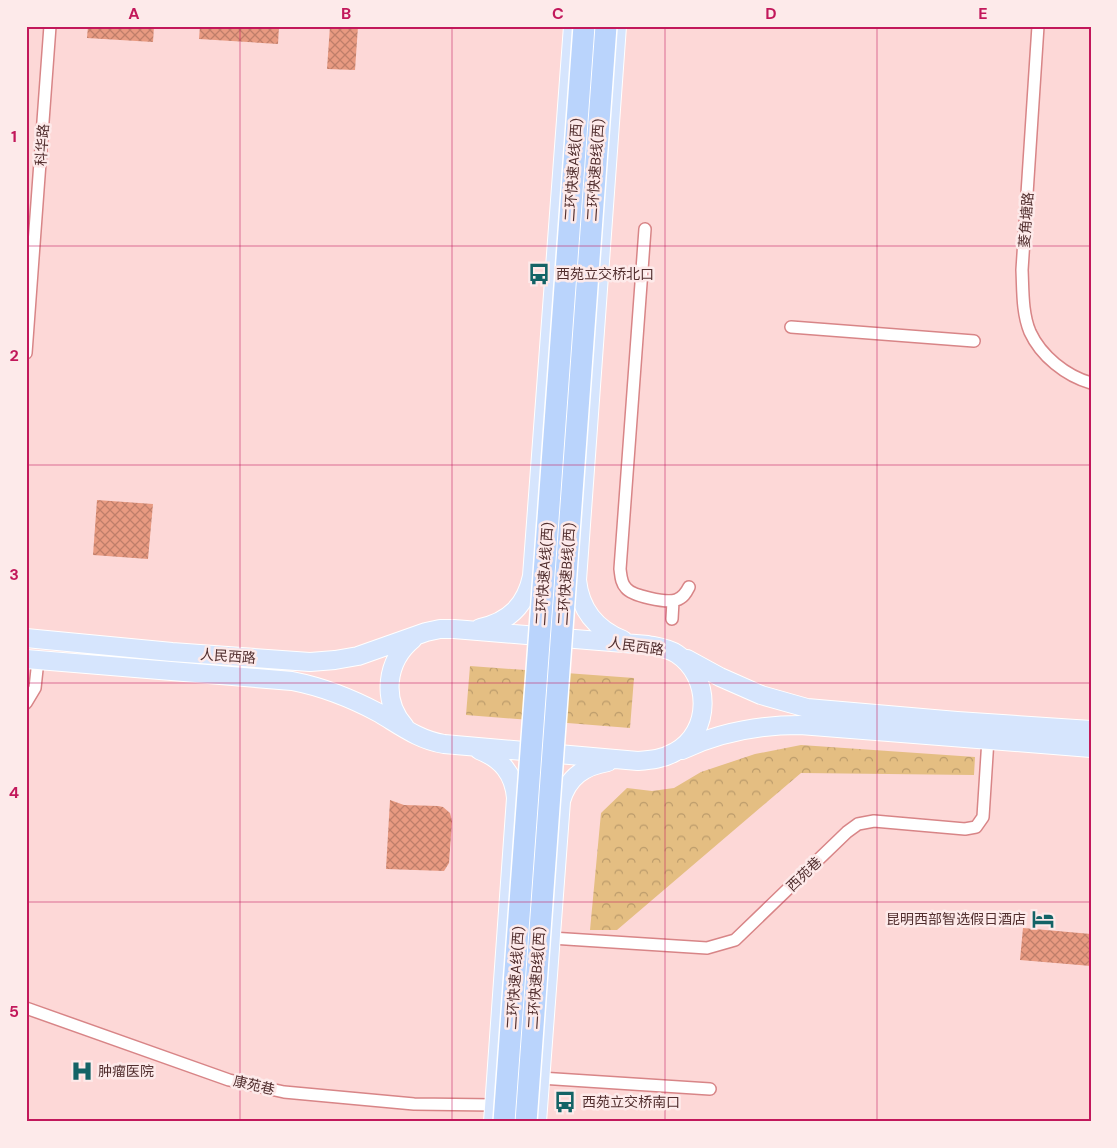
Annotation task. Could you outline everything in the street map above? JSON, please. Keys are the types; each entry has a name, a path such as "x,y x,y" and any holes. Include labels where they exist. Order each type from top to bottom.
{"highway":[{"name":"二环快速A线(西)","path":"497,1116 584,26"},
{"name":"二环快速B线(西)","path":"526,1122 606,26"}],"main road":[{"path":"454,629 473,629 496,624 514,613 526,597 532,576 573,26"},
{"path":"617,26 577,571 581,602 592,620 608,633 630,642 648,645"},
{"path":"540,476 542,486 548,493 562,499 577,493 584,480"},
{"name":"人民西路","path":"26,638 172,652 310,662 358,656 426,632 440,629 648,645 663,648 686,660 699,680 702,690 703,708 699,725 693,735 677,752 653,760 638,760 430,742 358,702 304,683 32,660"},
{"name":"人民西路","path":"417,736 399,720 394,710 390,699 390,676 393,664 406,645 426,632"},
{"path":"675,653 740,686 772,699 807,708 1091,730"},
{"path":"666,757 721,735 770,726 816,725 1091,748"},
{"path":"444,744 470,748 490,755 501,762 509,771 514,783 516,798 497,1116"},
{"path":"537,1122 561,800 569,782 578,773 595,765 615,761 638,760"},
{"path":"512,860 522,846 538,843 545,846 551,852 556,865"}],"street":[{"name":"科华路","path":"26,353 50,26"},
{"name":"菱角塘路","path":"1038,26 1022,270 1024,302 1030,330 1038,345 1058,366 1091,383"},
{"path":"645,230 620,575 626,588 635,595 673,601 685,595 689,586"},
{"path":"792,327 974,341"},
{"path":"672,620 673,601"},
{"path":"26,703 35,688 32,660"},
{"name":"西苑巷","path":"550,938 707,948 735,940 847,832 858,824 874,820 965,829 976,827 983,817 988,739"},
{"name":"康苑巷","path":"26,1008 228,1080 284,1092 414,1104 497,1116"},
{"path":"540,1078 710,1089"}],"green space":[{"path":"470,666 634,678 630,728 466,715"},
{"path":"801,745 975,757 974,775 801,773 617,930 590,930 601,813 627,788 652,791 674,788 701,772 755,754"}],"building":[{"path":"88,26 154,26 153,42 87,38"},
{"path":"200,26 279,26 278,44 199,39"},
{"path":"330,26 358,26 355,70 327,69"},
{"path":"97,500 153,504 148,559 93,555"},
{"path":"390,800 404,805 443,807 450,813 452,821 449,863 444,871 386,869"},
{"path":"1023,928 1091,934 1091,966 1020,960"}],"place":[{"name":"西苑立交桥北口","path":"539,274"},
{"name":"昆明西部智选假日酒店","path":"1043,919"},
{"name":"肿瘤医院","path":"82,1071"},
{"name":"西苑立交桥南口","path":"565,1102"}]}
